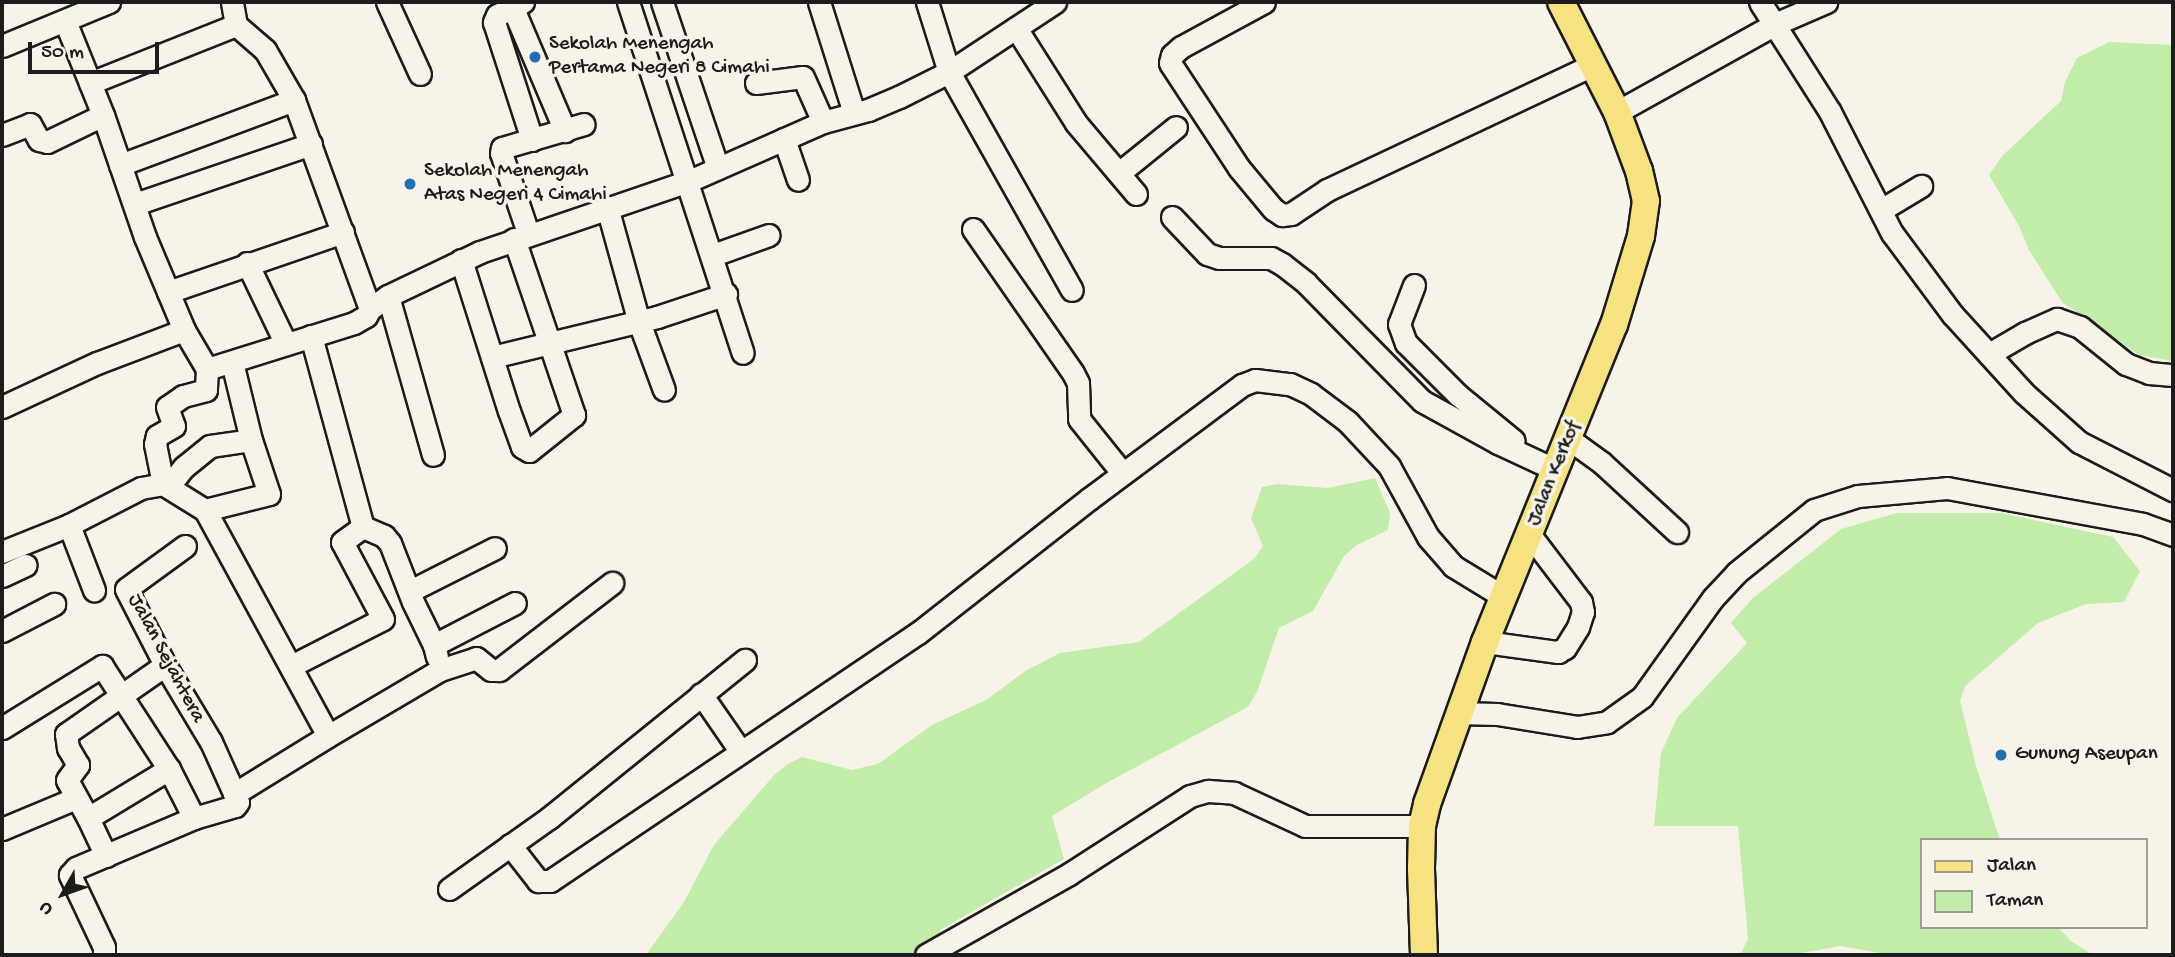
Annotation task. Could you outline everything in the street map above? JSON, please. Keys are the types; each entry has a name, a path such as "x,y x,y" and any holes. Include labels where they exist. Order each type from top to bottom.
{"main road":[{"name":"Jalan Kerkof","path":"1424,955 1422,826 1457,713 1614,326 1641,236 1646,201 1639,171 1617,112 1561,2"}],"street":[{"path":"2,46 109,2"},
{"path":"232,2 236,25 265,50 294,100 370,309"},
{"path":"387,2 420,74"},
{"path":"628,2 689,181 743,353"},
{"path":"662,2 718,169"},
{"path":"819,2 854,113"},
{"path":"928,2 949,72 1072,290"},
{"path":"1264,2 1181,47 1172,55 1170,63 1239,168 1273,209 1282,215 1291,214 1327,190 1593,65"},
{"path":"1760,2 1830,112 1906,252 1953,315 2024,393 2079,442 2173,490"},
{"path":"1617,112 1775,24 1826,2"},
{"path":"207,369 354,323 388,296 461,260 521,236 689,181 823,122 899,97 949,72 1052,3"},
{"path":"461,260 523,447 529,451 574,415 548,343 501,153 507,145 531,140 574,128 518,4 497,15 494,22 531,140"},
{"path":"65,21 103,115 168,292 184,330 207,369 206,390 183,396 167,407 174,426 157,436 155,444 166,485 205,510 328,736"},
{"path":"90,83 236,25"},
{"path":"1016,28 1076,124 1136,194"},
{"path":"647,56 677,45"},
{"path":"756,83 800,75 823,122"},
{"path":"120,165 294,100"},
{"path":"2,135 30,124 39,141 47,142 103,115"},
{"path":"1119,173 1177,127"},
{"path":"784,139 798,180"},
{"path":"135,204 311,144"},
{"path":"1881,209 1921,186"},
{"path":"607,207 639,322 664,390"},
{"path":"1172,217 1207,254 1219,258 1271,258 1282,264 1306,283 1422,401 1487,438 1562,457 1602,463 1677,532"},
{"path":"973,229 1073,373 1078,383 1079,419 1123,474"},
{"path":"168,292 343,232"},
{"path":"713,255 769,235"},
{"path":"247,264 286,344"},
{"path":"1414,285 1399,324 1406,343 1458,396 1508,437 1562,457"},
{"path":"492,357 639,322 726,294"},
{"path":"388,296 433,455"},
{"path":"1989,354 2025,332 2057,319 2080,327 2126,364 2149,373 2173,375"},
{"path":"2,407 85,368 184,330"},
{"path":"311,336 363,527 387,539 410,590 413,603 434,645 440,670"},
{"path":"205,510 269,494 251,440 232,362"},
{"path":"510,845 538,881 550,881 918,633 1018,553 1242,385 1272,380 1290,384 1327,405 1368,442 1389,466 1428,537 1453,566 1504,597"},
{"path":"2,552 69,525 141,488 166,485 210,446 251,440"},
{"path":"1457,713 1497,714 1577,727 1607,722 1642,697 1713,598 1736,573 1814,510 1858,496 1947,488 2143,524 2173,535"},
{"path":"69,525 94,590"},
{"path":"291,666 383,619 342,542 363,527"},
{"path":"1485,642 1558,652 1565,648 1578,627 1583,612 1581,602 1530,535"},
{"name":"Jalan Sejahtera","path":"185,546 126,589 165,665 211,742 234,794"},
{"path":"410,590 495,548"},
{"path":"2,576 26,565"},
{"path":"104,955 104,947 69,878 76,868 194,818 235,806 238,802 234,794 440,670 476,657 491,670 499,670 612,583"},
{"path":"434,645 514,603"},
{"path":"2,631 54,604"},
{"path":"449,889 510,845 745,660"},
{"path":"106,856 67,777 78,763 68,748 66,734 165,665"},
{"path":"2,728 102,666 169,769 194,818"},
{"path":"701,694 741,752"},
{"path":"88,818 169,769"},
{"path":"926,955 1069,874 1166,811 1199,794 1234,793 1305,826 1422,826"},
{"path":"2,829 76,798"}],"green space":[{"path":"2109,42 2173,45 2173,361 2139,355 2062,302 2029,250 2019,226 1989,175 2002,156 2061,101 2065,82 2077,58"},
{"path":"1375,478 1390,513 1388,530 1357,545 1344,556 1313,611 1279,628 1257,692 1248,707 1108,782 1052,816 1064,859 940,930 936,955 646,955 684,902 714,845 775,774 788,764 802,757 852,770 878,764 932,725 986,700 1027,670 1060,653 1139,642 1254,559 1263,546 1251,518 1262,487 1277,484 1328,488"},
{"path":"1897,513 2001,513 2113,537 2140,571 2124,602 2086,604 2038,623 1965,686 1960,701 1976,766 1999,838 1920,838 1920,929 2060,929 2071,941 2093,955 1891,955 1840,946 1791,955 1740,955 1748,939 1738,826 1654,826 1661,753 1677,718 1747,643 1731,623 1753,598 1841,529"}],"place":[{"name":"Sekolah Menengah Pertama Negeri 8 Cimahi","path":"535,57"},
{"name":"Sekolah Menengah Atas Negeri 4 Cimahi","path":"410,184"},
{"name":"Gunung Aseupan","path":"2001,755"}]}
